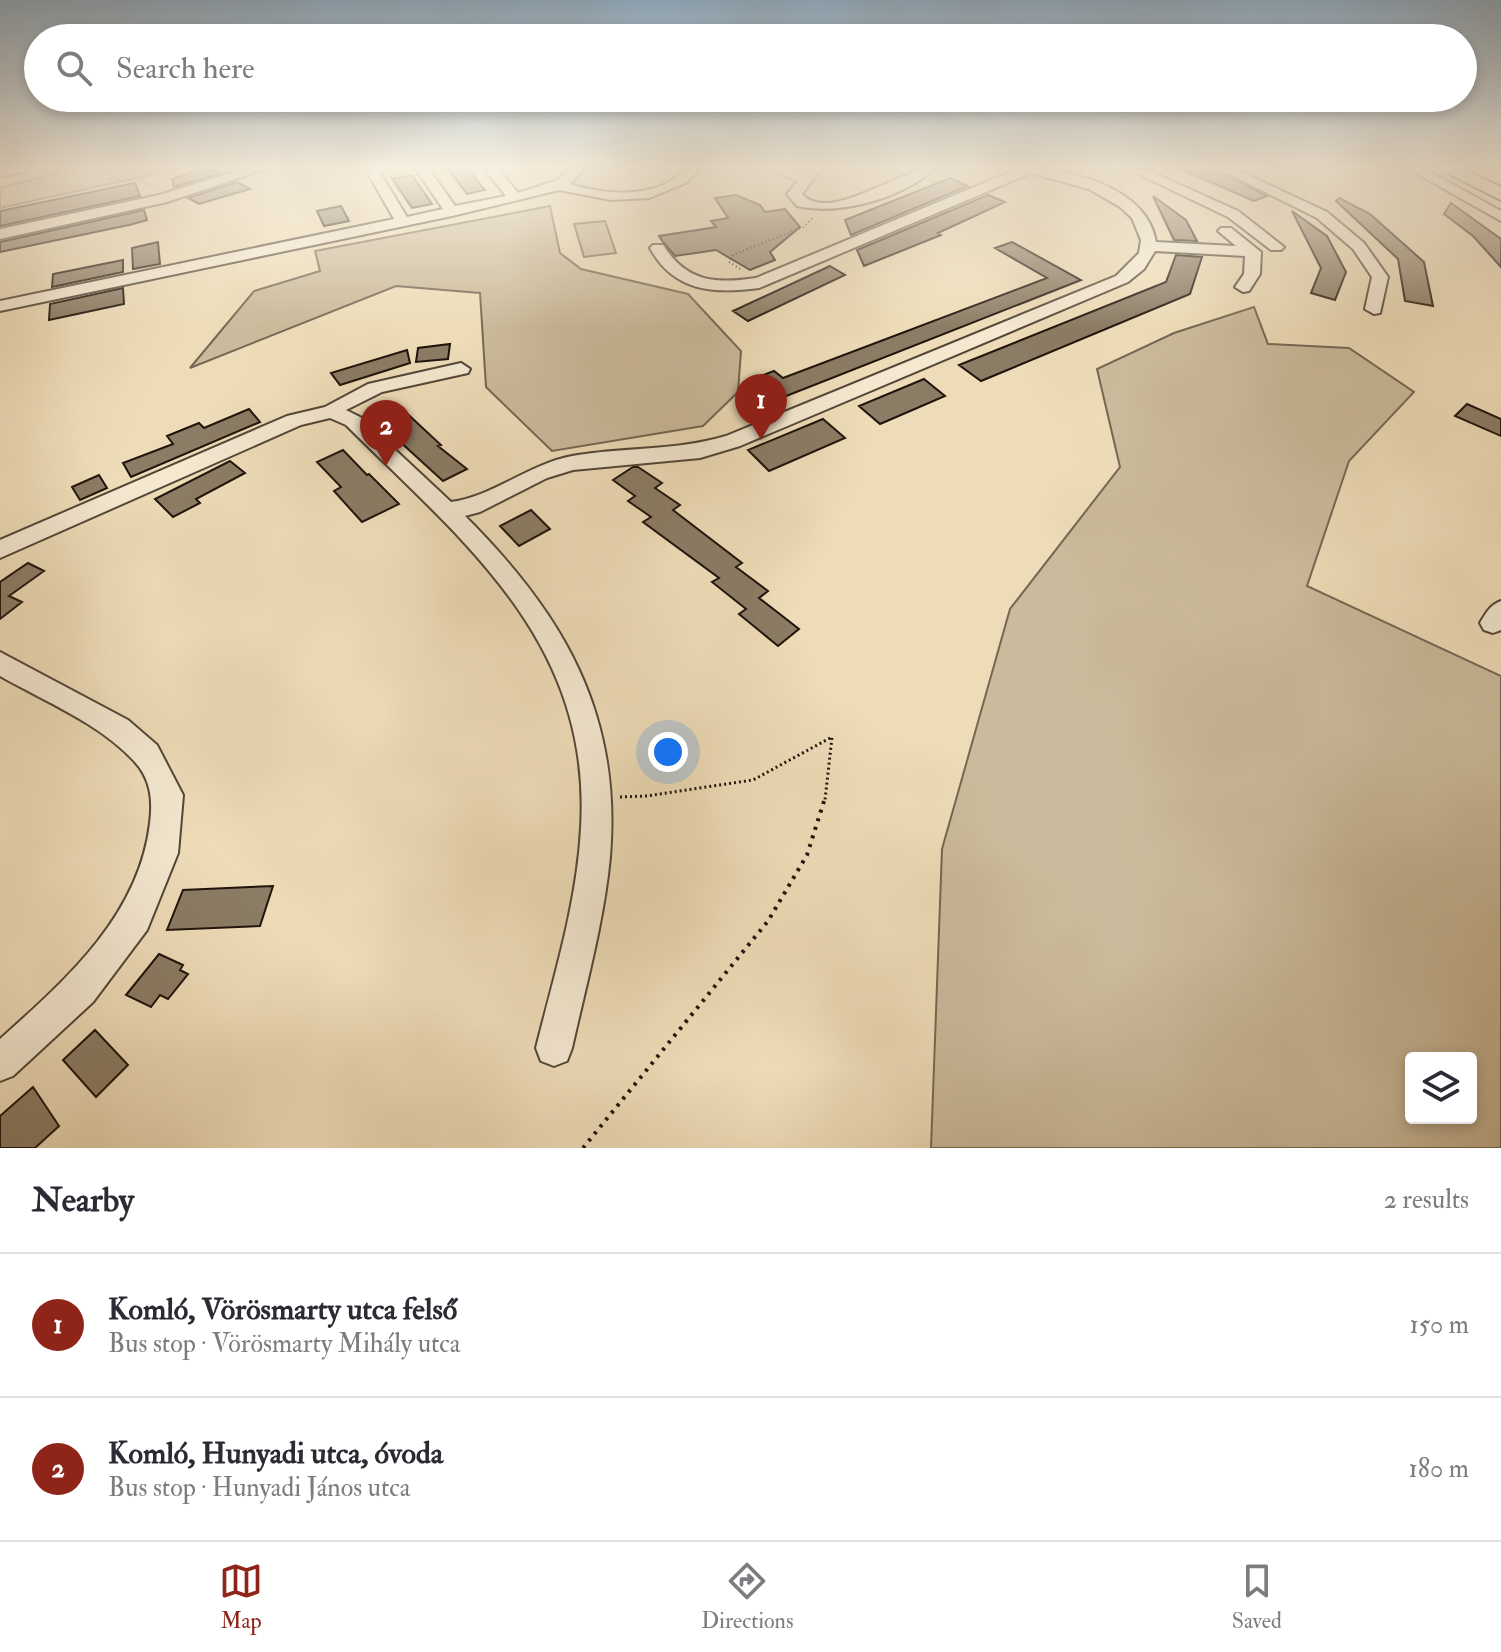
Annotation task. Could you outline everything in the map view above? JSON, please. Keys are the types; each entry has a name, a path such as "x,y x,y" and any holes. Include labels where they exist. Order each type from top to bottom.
{"street":[{"path":"45,222 47,226"},
{"path":"0,234 66,222"},
{"path":"0,306 403,222"},
{"path":"658,248 671,269 689,279 736,286 759,283 909,222"},
{"path":"445,511 472,507 539,473 572,463 700,451 733,441 1122,279 1138,269 1151,246 1148,232 1141,222"},
{"path":"1243,222 1276,247"},
{"path":"1330,222 1359,246 1380,277 1374,309"},
{"path":"1226,231 1253,252"},
{"path":"1151,246 1253,252"},
{"path":"1243,287 1252,274 1253,252"},
{"path":"0,550 294,420 332,411 341,402 362,393 424,375 461,369"},
{"path":"332,411 353,421 508,577 545,626 577,692 596,798 588,894 554,1048"},
{"path":"0,663 118,729 147,754 168,795 162,853 135,918 81,990 0,1063"}],"path":[{"path":"759,283 729,262 733,255 803,227 809,222"},
{"path":"583,1148 620,1097 767,925 801,868 819,822 832,776 832,737 753,780 647,796 596,798"}],"shaded area":[{"path":"469,222 553,222 560,253 581,269 688,294 741,351 738,392 703,426 552,451 486,387 480,293 396,286 190,368 254,291 320,271 315,251"},
{"path":"605,222 616,253 584,257 574,224"},
{"path":"1254,307 1268,344 1349,348 1414,392 1349,461 1307,586 1501,676 1501,1148 931,1148 942,849 1010,609 1120,467 1097,369 1174,333"}],"building":[{"path":"0,222 21,222 0,226"},
{"path":"92,222 141,222 0,252 0,242"},
{"path":"322,222 346,222 324,226"},
{"path":"711,222 795,222 800,227 770,252 775,260 750,270 716,250 675,256 659,236 716,227"},
{"path":"846,222 883,222 851,235"},
{"path":"925,222 963,222 938,233 941,235 864,266 857,250"},
{"path":"1165,222 1187,222 1197,241 1174,240"},
{"path":"1297,222 1307,222 1327,236 1346,272 1335,300 1311,293 1321,268"},
{"path":"1358,222 1379,222 1424,262 1433,306 1405,301 1398,259"},
{"path":"1454,222 1477,222 1501,239 1501,267 1473,236"},
{"path":"158,242 160,264 133,269 132,248"},
{"path":"1012,242 1081,280 776,400 753,379 774,371 783,378 1047,278 995,248"},
{"path":"1176,255 1202,257 1190,294 981,381 959,365 1166,282"},
{"path":"123,260 123,272 52,287 53,274"},
{"path":"830,266 845,275 748,321 733,311"},
{"path":"123,288 124,304 49,320 50,304"},
{"path":"450,344 448,359 416,362 418,348"},
{"path":"407,350 410,363 340,385 331,373"},
{"path":"924,379 945,396 880,424 859,406"},
{"path":"1467,404 1501,419 1501,436 1455,416"},
{"path":"400,407 441,445 438,446 467,469 443,481 374,418"},
{"path":"249,409 260,422 131,477 123,463 173,444 167,436 199,423 204,428"},
{"path":"823,419 845,438 769,471 748,450"},
{"path":"343,450 399,504 362,522 334,491 341,487 317,462"},
{"path":"230,461 245,473 196,499 200,503 173,517 155,499"},
{"path":"638,467 662,483 655,488 680,505 673,510 742,563 736,567 768,591 759,598 799,629 778,646 739,614 746,609 712,582 719,578 643,522 651,517 628,501 635,496 613,480"},
{"path":"99,475 107,488 80,500 72,487"},
{"path":"531,510 550,529 519,546 500,526"},
{"path":"28,563 44,571 9,596 22,602 0,619 0,582"},
{"path":"273,886 260,926 167,930 183,890"},
{"path":"159,954 183,965 180,970 188,974 168,999 160,995 151,1007 126,995"},
{"path":"95,1030 128,1065 96,1097 63,1060"},
{"path":"33,1087 59,1126 35,1148 0,1148 0,1116"}],"place":[{"name":"Komló, Vörösmarty utca felső","path":"761,440"},
{"name":"Komló, Hunyadi utca, óvoda","path":"386,466"}]}
